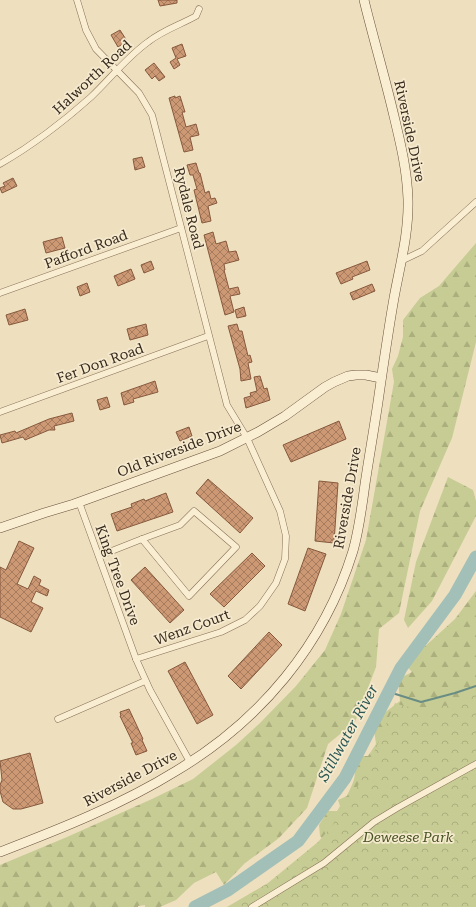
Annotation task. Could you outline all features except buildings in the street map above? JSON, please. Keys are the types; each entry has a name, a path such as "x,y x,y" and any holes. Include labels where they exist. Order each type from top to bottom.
{"main road":[{"name":"Riverside Drive","path":"0,852 56,830 114,804 161,780 190,762 225,737 277,688 300,659 325,620 340,588 358,532 381,378 401,262 408,201 405,166 401,143 364,0"},
{"name":"Old Riverside Drive","path":"0,528 79,502 220,451 247,438 285,416 325,387 348,376 366,375 381,378"}],"street":[{"name":"Rydale Road","path":"77,0 91,41 102,56 139,93 152,115 227,405 247,438"},
{"name":"Halworth Road","path":"0,164 38,140 58,125 91,96 147,42 160,33 196,16 199,9"},
{"path":"401,262 422,251 476,202"},
{"name":"Pafford Road","path":"0,293 181,228"},
{"name":"Fer Don Road","path":"0,412 208,336"},
{"name":"Wenz Court","path":"136,659 221,632 245,620 260,606 276,582 285,559 286,536 280,510 247,438"},
{"name":"King Tree Drive","path":"79,502 145,681 190,762"},
{"path":"99,556 142,539 180,524 194,511 236,547 189,596 142,539"},
{"path":"58,719 145,681"},
{"path":"252,907 324,863 374,822 476,764"}],"green space":[{"path":"476,243 476,342 452,438 420,511 399,613 379,629 376,667 355,722 328,744 307,808 279,838 245,863 224,885 216,872 194,883 176,900 160,907 145,907 145,905 138,907 0,907 0,865 67,837 193,779 236,745 260,723 296,686 325,650 341,614 366,540 394,382 392,369 398,356 403,337 403,320 420,298 439,286"},
{"path":"448,477 473,490 476,501 476,516 432,601 408,628 404,620 416,562"},
{"path":"476,591 476,748 332,851 320,836 319,825 328,811 337,811 340,806 338,800 347,796 352,786 355,769 352,759 358,756 368,756 376,744 374,729 383,714 400,701 398,679 412,672 403,662 409,651 420,651 455,619"},
{"name":"Deweese Park","path":"476,686 476,907 227,907 268,883 318,842 345,811 370,762 395,703 427,710 468,700"}],"waterway":[{"name":"Stillwater River","path":"195,907 228,890 298,841 345,778 401,668 455,595 476,557"},
{"path":"389,692 421,702 476,686"}]}
